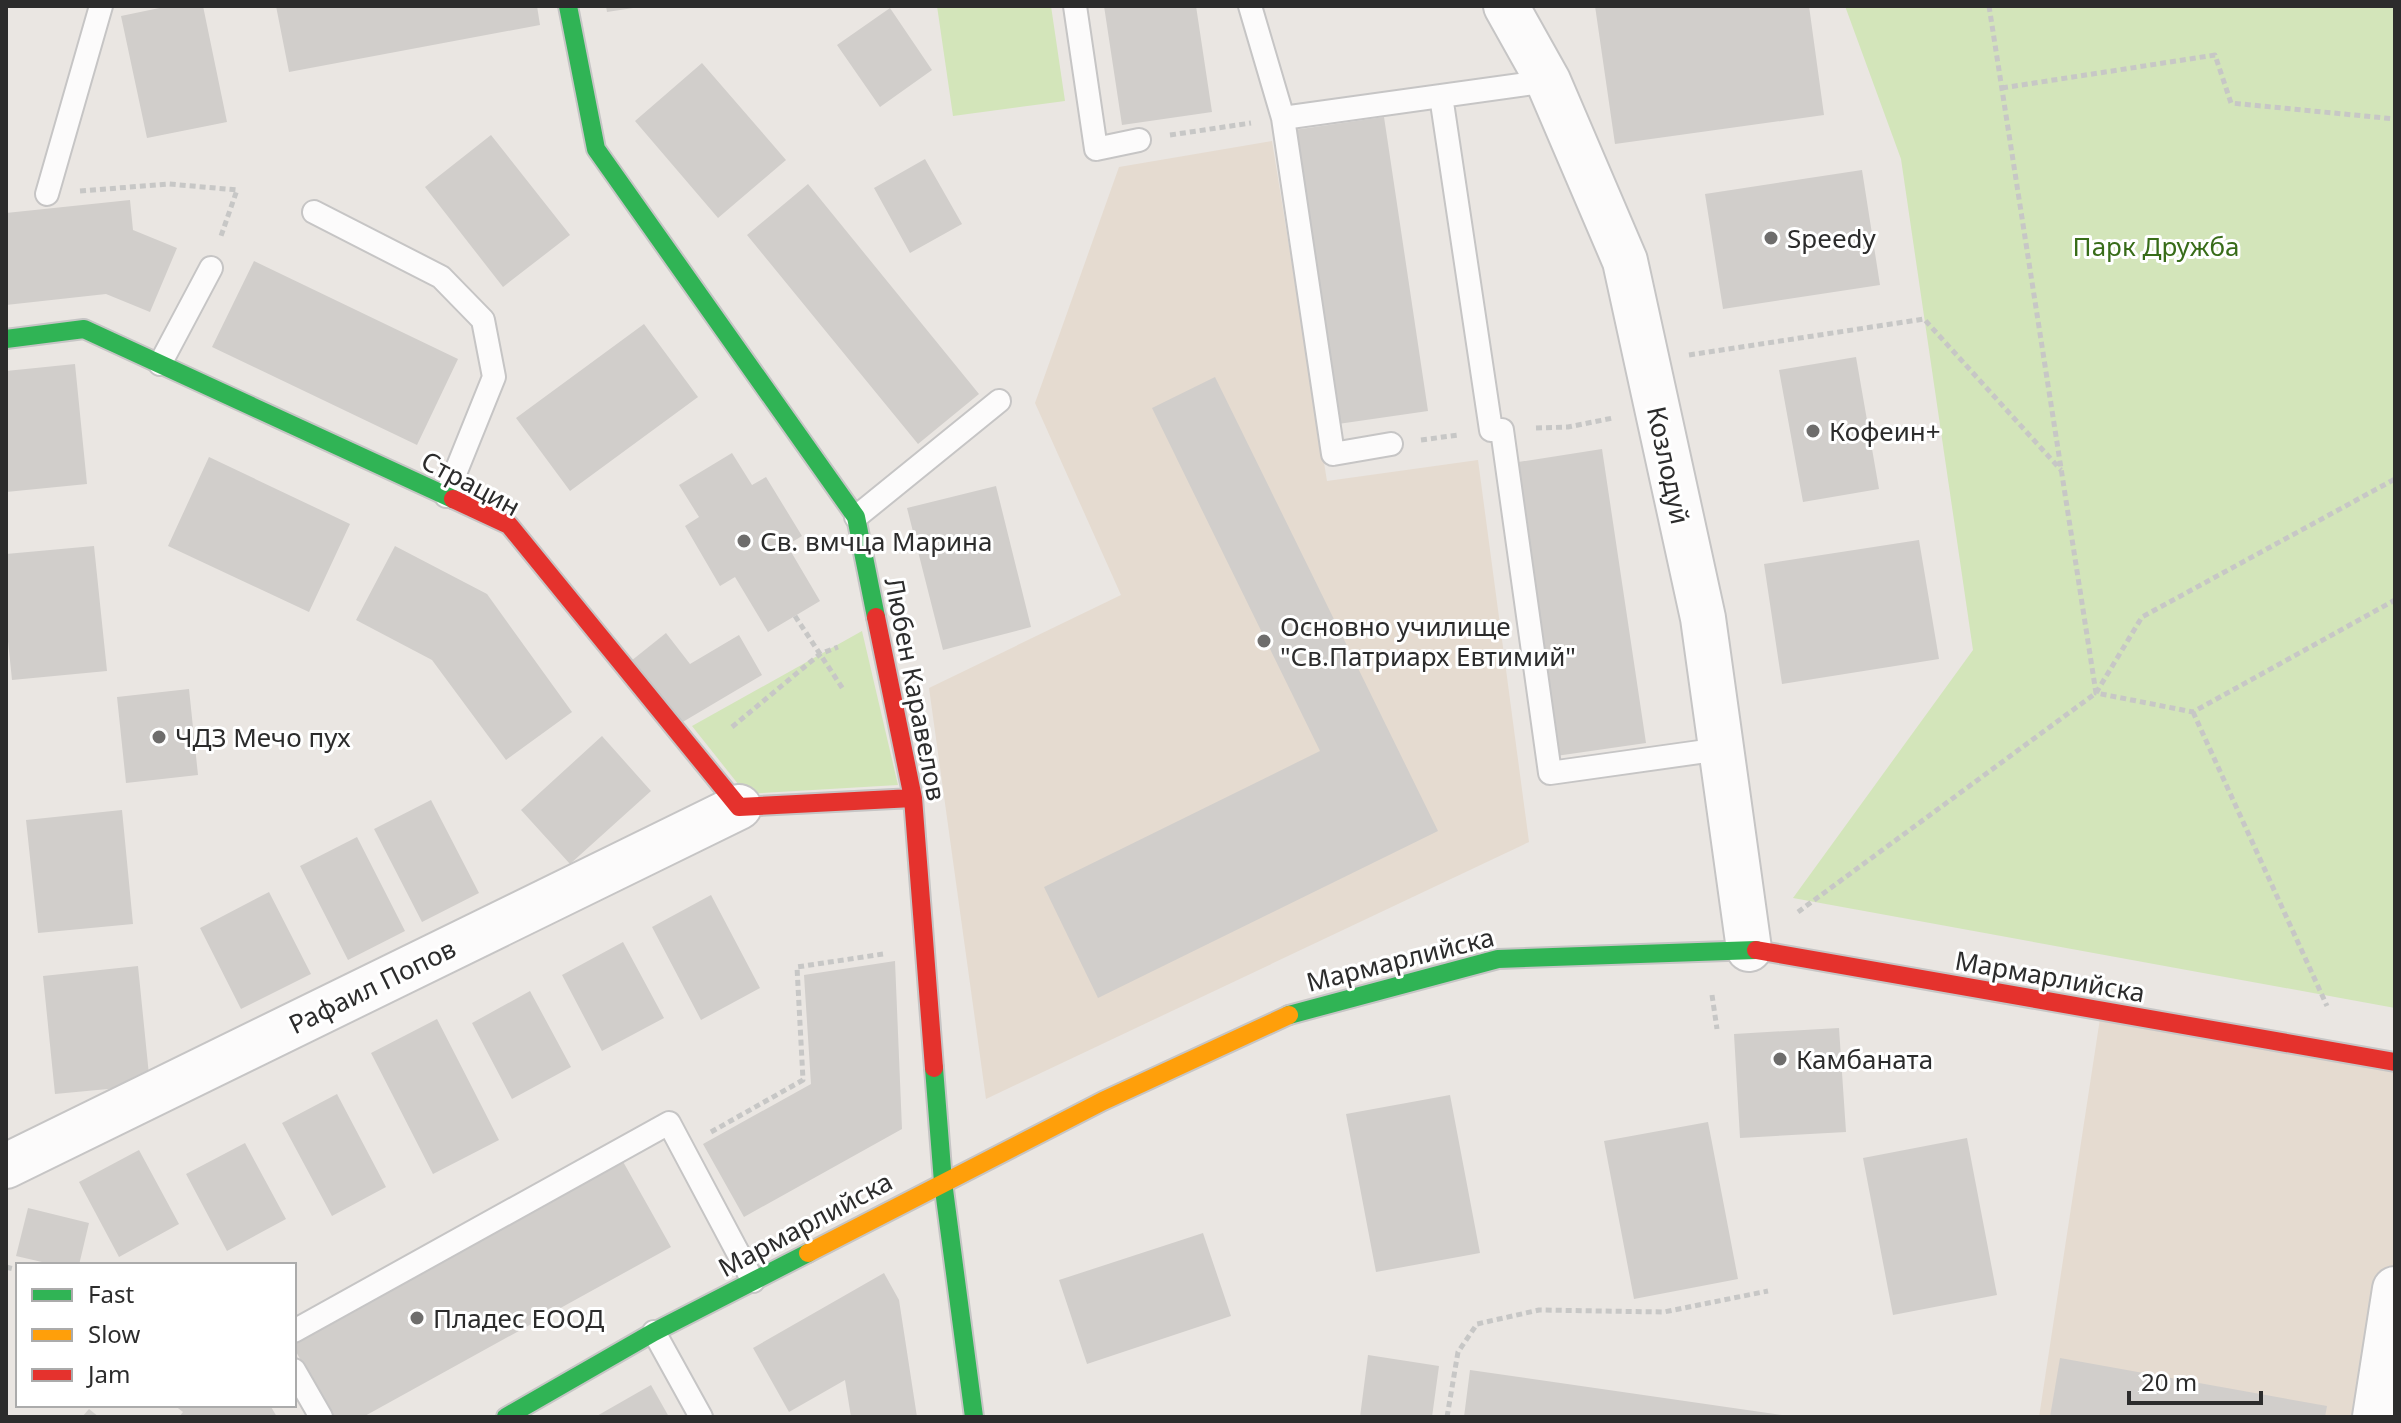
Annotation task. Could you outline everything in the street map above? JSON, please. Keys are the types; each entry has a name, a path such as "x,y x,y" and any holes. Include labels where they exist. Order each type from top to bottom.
{"street":[{"name":"Любен Каравелов","path":"568,6 596,149 856,517 913,798 943,1182 974,1417"},
{"name":"Козлодуй","path":"1506,6 1548,81 1625,261 1703,618 1749,949"},
{"name":"Страцин","path":"6,339 84,329 509,525 739,807"},
{"path":"739,807 913,798"},
{"name":"Рафаил Попов","path":"6,1166 739,807"},
{"name":"Мармарлийска","path":"506,1417 654,1332 943,1182 1103,1101 1302,1009 1498,959 1749,949 2395,1062"},
{"path":"2375,1417 2389,1373 2395,1289"}],"lane":[{"path":"47,194 101,6"},
{"path":"1075,6 1096,149 1139,140"},
{"path":"1250,6 1283,118 1333,454 1391,444"},
{"path":"1283,118 1548,81"},
{"path":"1441,96 1550,773 1721,749"},
{"path":"314,212 441,277 483,320 494,377 446,496"},
{"path":"160,364 211,268"},
{"path":"856,517 999,401"},
{"path":"296,1330 669,1123 753,1281"},
{"path":"654,1332 701,1417"},
{"path":"296,1373 321,1417"}],"path":[{"path":"1989,6 2096,693"},
{"path":"2002,88 2215,55 2231,103 2395,119"},
{"path":"1139,140 1283,118"},
{"path":"47,194 169,184 237,190 211,268"},
{"path":"1647,362 1924,319 2062,471"},
{"path":"1391,444 1496,430 1568,427 1657,409"},
{"path":"1749,949 2096,693 2142,617 2395,479"},
{"path":"2096,693 2193,712 2395,600"},
{"path":"697,756 820,654"},
{"path":"2193,712 2349,1054"},
{"path":"709,1133 803,1080 797,967 883,954"},
{"path":"1447,1417 1458,1352 1477,1324 1539,1310 1664,1312 1768,1291"}],"shaded area":[{"name":"Основно училище \"Св.Патриарх Евтимий\"","path":"1272,141 1327,481 1478,460 1529,842 986,1099 929,688 1121,595 1035,403 1119,167"},
{"path":"2101,1012 2395,1062 2395,1417 2039,1417"}],"green space":[{"path":"937,6 1051,6 1065,101 953,116"},
{"name":"Парк Дружба","path":"1845,6 2395,6 2395,1008 1793,898 1973,650 1901,159"},
{"path":"862,631 898,785 746,794 692,726"}],"building":[{"path":"169,6 203,6 227,122 147,138 121,16"},
{"path":"276,6 537,6 540,25 289,72"},
{"path":"606,6 633,6 633,8 607,12"},
{"path":"1104,6 1196,6 1212,112 1122,125"},
{"path":"1595,6 1809,6 1824,115 1615,144"},
{"path":"890,8 932,70 880,107 837,45"},
{"path":"702,63 786,160 718,218 635,121"},
{"path":"1384,117 1428,411 1338,424 1294,130"},
{"path":"491,135 570,235 503,287 425,187"},
{"path":"925,159 962,224 910,253 874,188"},
{"path":"1862,170 1880,285 1723,309 1705,194"},
{"path":"808,184 979,394 918,444 747,235"},
{"path":"130,200 133,230 177,248 150,312 106,294 6,305 6,213"},
{"path":"254,261 458,359 417,445 212,347"},
{"path":"644,324 698,397 570,491 516,418"},
{"path":"1856,357 1879,489 1803,502 1779,370"},
{"path":"75,364 87,484 6,492 6,371"},
{"path":"1215,377 1438,831 1098,998 1044,887 1320,751 1152,408"},
{"path":"1602,449 1646,743 1556,756 1512,463"},
{"name":"Св. вмчца Марина","path":"732,453 752,485 766,477 802,536 787,545 820,601 768,632 735,577 720,586 685,526 699,517 679,485"},
{"path":"209,457 350,524 309,612 168,546"},
{"path":"996,486 1031,627 943,650 907,508"},
{"path":"1919,540 1939,659 1782,684 1764,564"},
{"path":"94,546 107,671 12,680 6,622 6,554"},
{"path":"395,546 487,594 572,712 506,760 432,660 356,620"},
{"path":"666,633 690,664 739,635 762,675 681,723 631,661"},
{"path":"189,689 198,775 126,783 117,697"},
{"path":"602,736 651,791 570,864 521,810"},
{"path":"431,800 479,893 422,922 374,829"},
{"path":"122,810 133,924 38,933 26,820"},
{"path":"357,837 405,931 348,960 300,866"},
{"path":"269,892 311,974 241,1009 200,928"},
{"path":"711,895 760,988 701,1020 652,927"},
{"path":"623,942 664,1018 602,1051 562,975"},
{"path":"895,961 902,1129 744,1217 703,1144 811,1084 804,975"},
{"path":"138,966 150,1085 55,1094 43,976"},
{"path":"530,991 571,1067 512,1099 472,1023"},
{"path":"437,1019 499,1140 433,1174 371,1053"},
{"path":"1839,1028 1846,1132 1740,1138 1734,1034"},
{"path":"337,1094 386,1187 332,1216 282,1123"},
{"path":"1450,1095 1480,1253 1376,1272 1346,1114"},
{"path":"1708,1122 1738,1279 1634,1299 1604,1141"},
{"path":"1967,1138 1997,1295 1893,1315 1863,1158"},
{"path":"245,1143 286,1219 227,1251 186,1174"},
{"path":"139,1150 179,1224 119,1257 79,1182"},
{"path":"621,1158 671,1247 363,1417 332,1417 296,1352 296,1338"},
{"path":"28,1208 89,1223 79,1263 46,1263 16,1256"},
{"path":"1203,1233 1231,1316 1087,1364 1059,1280"},
{"path":"884,1273 899,1300 917,1417 851,1417 845,1380 789,1412 753,1348"},
{"path":"1368,1355 1439,1366 1432,1417 1360,1417"},
{"path":"2060,1358 2327,1406 2325,1417 2050,1417"},
{"path":"1470,1370 1782,1415 1782,1417 1464,1417"},
{"path":"651,1385 669,1417 595,1417"},
{"path":"177,1407 271,1407 277,1417 179,1417 183,1412"},
{"path":"89,1409 99,1417 82,1417"}],"traffic: fast":[{"path":"568,6 596,149 856,517 876,617"},
{"path":"6,339 84,329 453,499"},
{"path":"1289,1015 1498,959 1756,950"},
{"path":"934,1068 943,1182 974,1417"},
{"path":"506,1417 654,1332 808,1253"}],"traffic: slow":[{"path":"808,1253 1103,1101 1289,1015"}],"traffic: jam":[{"path":"453,499 509,525 739,807 913,798"},
{"path":"876,617 913,798 934,1068"},
{"path":"1756,950 2395,1062"}],"place":[{"name":"Speedy","path":"1771,238"},
{"name":"Кофеин+","path":"1813,431"},
{"name":"Св. вмчца Марина","path":"744,541"},
{"name":"Основно училище \"Св.Патриарх Евтимий\"","path":"1264,641"},
{"name":"ЧДЗ Мечо пух","path":"159,737"},
{"name":"Камбаната","path":"1780,1059"},
{"name":"Пладес ЕООД","path":"417,1318"}]}
